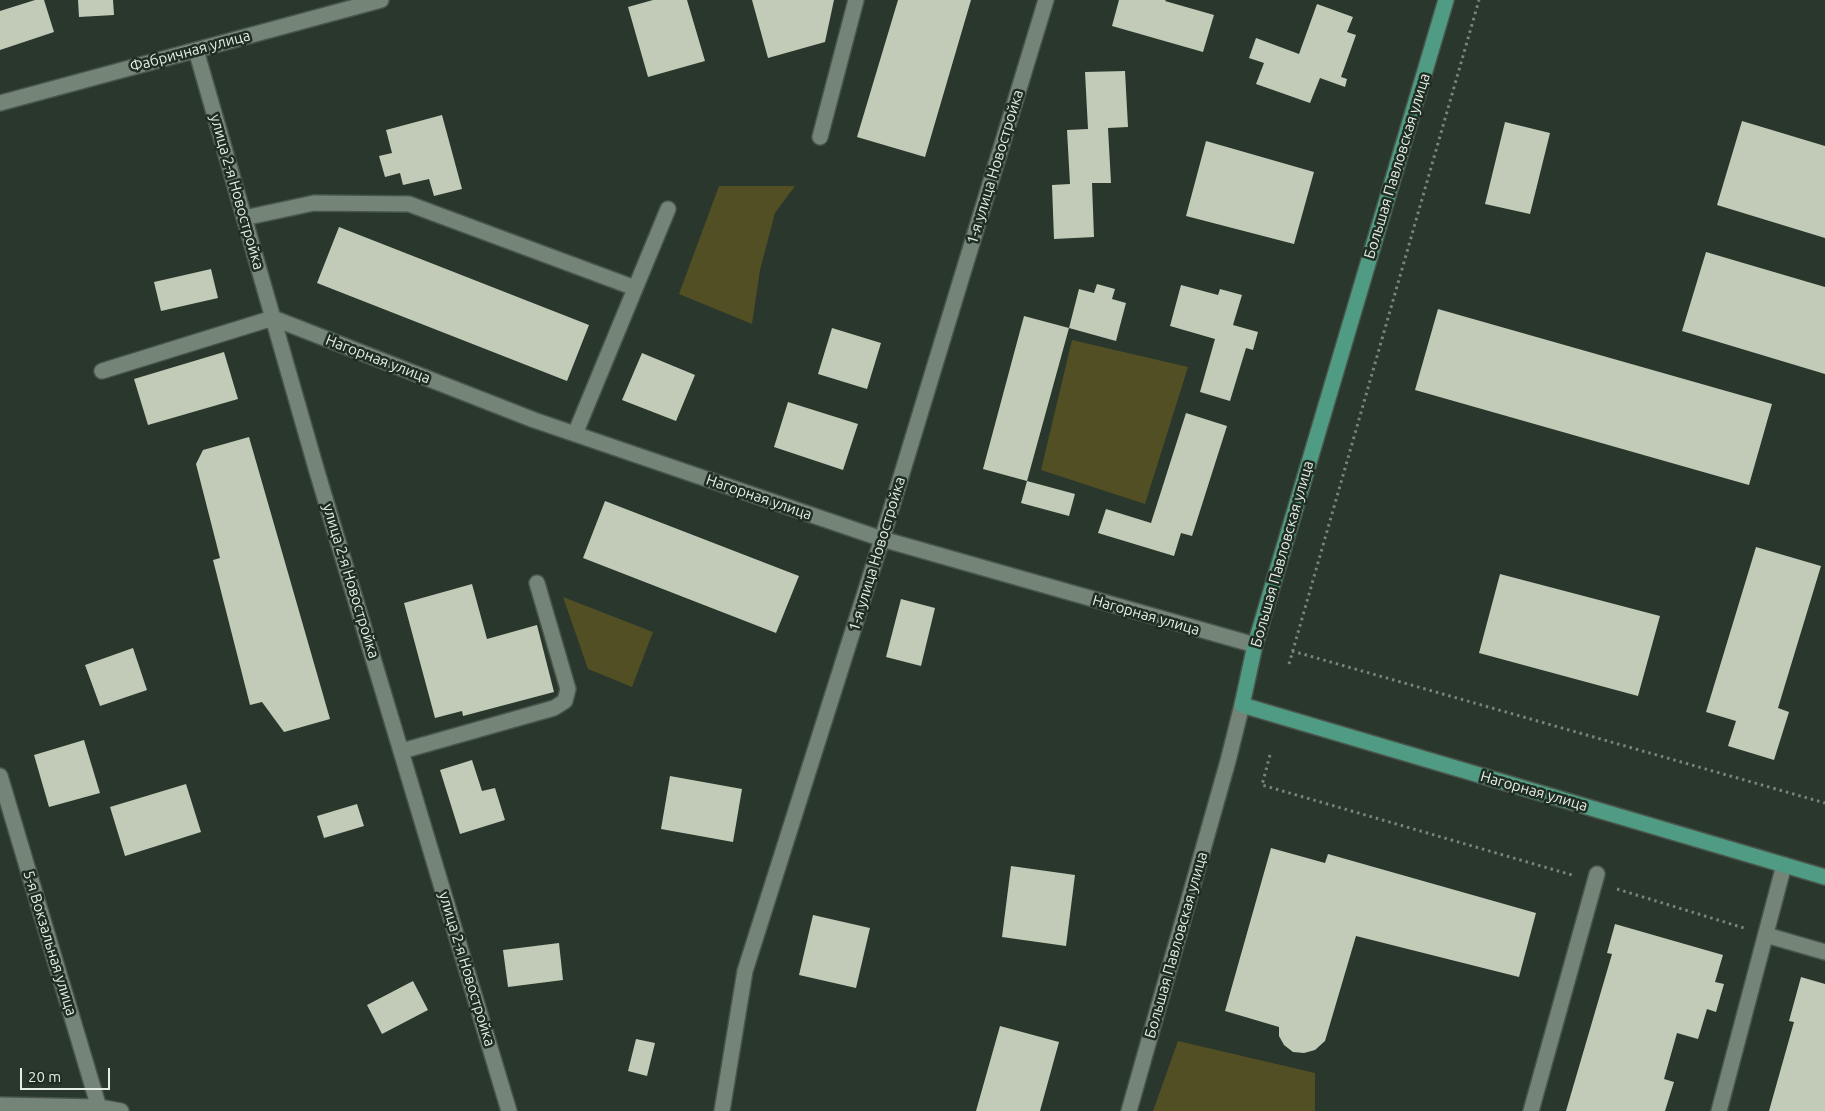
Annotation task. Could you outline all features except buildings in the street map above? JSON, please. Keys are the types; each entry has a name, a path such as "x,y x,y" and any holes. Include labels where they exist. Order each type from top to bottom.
{"main road":[{"name":"Большая Павловская улица","path":"1242,705 1255,646 1446,0"},
{"name":"Нагорная улица","path":"1242,705 1825,877"}],"street":[{"name":"Фабричная улица","path":"0,103 381,0"},
{"path":"820,137 856,0"},
{"name":"1-я улица Новостройка","path":"722,1111 744,972 882,539 1046,0"},
{"name":"улица 2-я Новостройка","path":"196,50 273,318 509,1111"},
{"path":"244,218 314,203 409,204 635,288"},
{"path":"575,434 668,209"},
{"path":"102,370 273,318"},
{"name":"Нагорная улица","path":"273,318 575,434 882,539 1255,646"},
{"path":"402,751 554,708 565,700 568,689 537,583"},
{"name":"Большая Павловская улица","path":"1129,1111 1228,761 1242,705"},
{"name":"5-я Вокзальная улица","path":"0,776 99,1109"},
{"path":"1719,1111 1784,865"},
{"path":"1531,1111 1596,878"},
{"path":"1766,935 1825,952"},
{"path":"0,1105 121,1111"}],"path":[{"path":"1289,664 1479,0"},
{"path":"1292,652 1825,803"},
{"path":"1270,755 1262,785 1596,878 1766,935"}],"shaded area":[{"path":"719,186 795,186 775,213 760,270 752,324 679,294"},
{"path":"1072,340 1188,367 1145,504 1041,470"},
{"path":"563,597 653,632 632,687 588,669"},
{"path":"1178,1041 1315,1073 1315,1111 1153,1111"}]}
